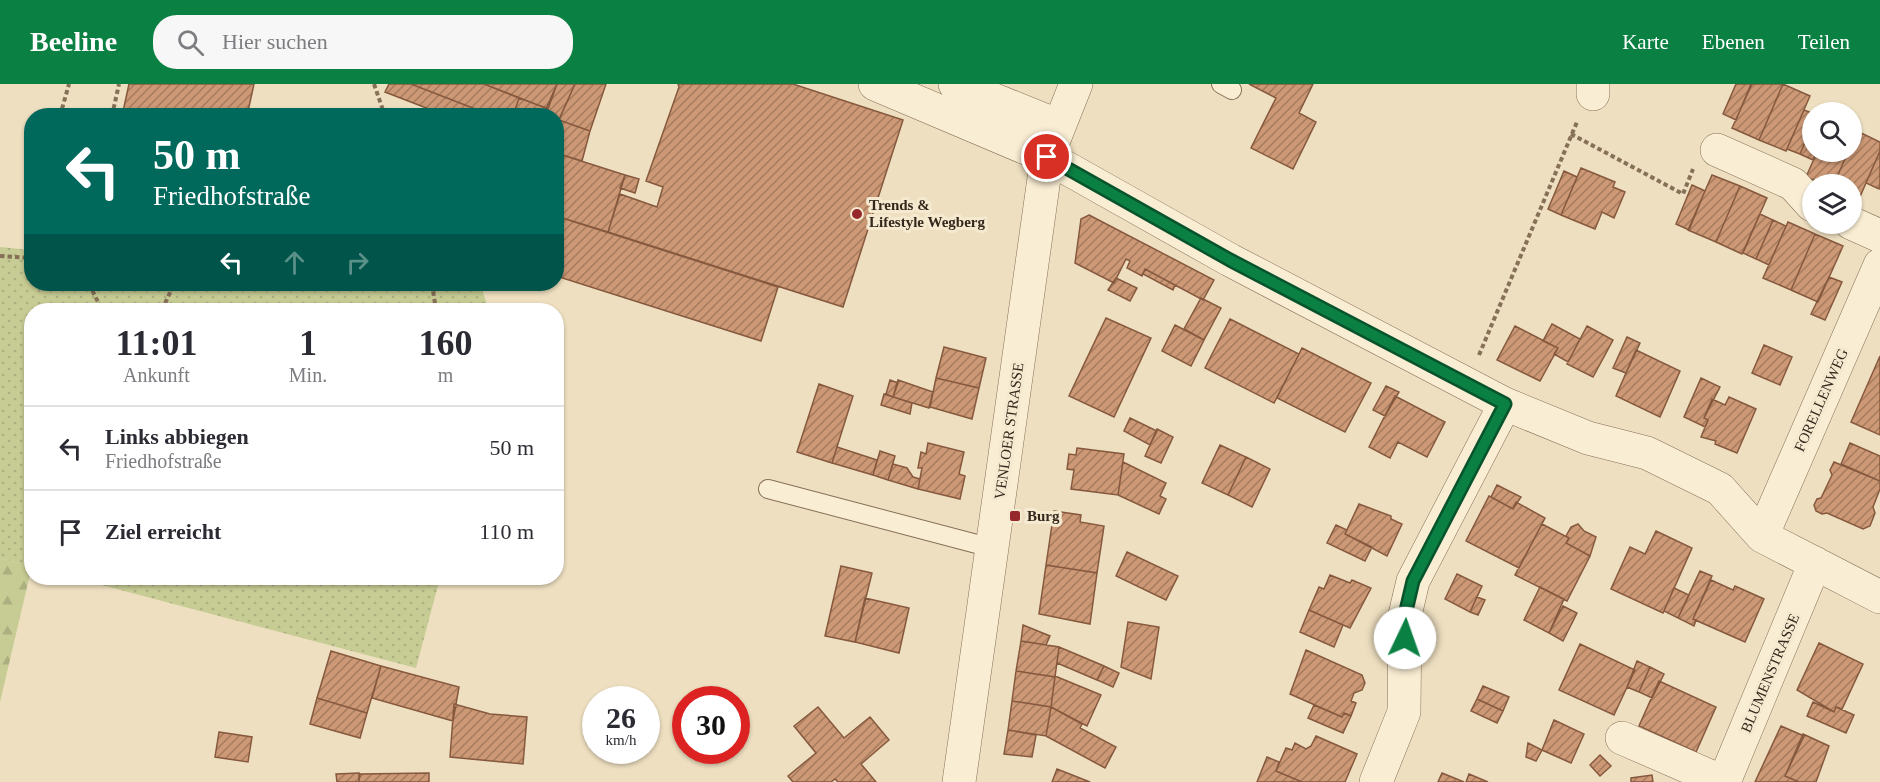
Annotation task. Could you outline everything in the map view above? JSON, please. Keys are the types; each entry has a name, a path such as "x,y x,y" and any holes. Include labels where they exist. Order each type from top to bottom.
{"street":[{"path":"875,84 1047,157 1230,260 1505,404 1588,438 1647,453 1720,489 1762,536 1880,597"},
{"path":"955,84 1059,126"},
{"name":"VENLOER STRASSE","path":"959,782 1047,157 1076,84"},
{"path":"1717,150 1793,184 1802,194"},
{"path":"1862,228 1880,236"},
{"name":"FORELLENWEG","path":"1762,536 1880,265"},
{"path":"1376,782 1404,712 1405,615 1413,581 1505,404"},
{"name":"BLUMENSTRASSE","path":"1622,738 1723,782 1815,563"}],"lane":[{"path":"768,489 992,548"}],"path":[{"path":"62,108 69,84"},
{"path":"114,108 119,84"},
{"path":"374,84 382,108"},
{"path":"1467,384 1571,134 1593,89"},
{"path":"1571,134 1683,194 1702,143 1717,150"},
{"path":"0,256 24,258"}],"green space":[{"path":"0,247 24,249 24,291 482,291 487,303 24,303 24,564 0,558"},
{"path":"0,558 24,564 24,585 28,585 0,702"},
{"path":"102,585 438,585 416,668"}],"building":[{"path":"129,84 254,84 249,108 124,108"},
{"path":"389,84 411,84 473,108 426,108 385,92"},
{"path":"411,84 484,84 519,98 516,108 473,108"},
{"path":"484,84 557,84 548,108"},
{"path":"557,84 575,84 564,108 546,108"},
{"path":"575,84 606,84 590,131 564,122 564,109"},
{"path":"678,84 793,84 903,120 843,307 608,232 620,194 657,207 663,187 646,181 679,87"},
{"path":"1249,84 1313,84 1299,113 1316,122 1293,169 1251,148 1276,98"},
{"path":"1736,84 1751,84 1736,120 1723,114"},
{"path":"1752,84 1783,84 1759,140 1732,128"},
{"path":"1783,84 1810,96 1807,102 1802,102 1802,114 1786,151 1759,140"},
{"path":"519,98 546,108 516,108"},
{"path":"1802,115 1800,154 1787,149"},
{"path":"564,122 590,131 582,161 564,155"},
{"path":"1862,133 1880,142 1880,151 1862,192 1862,174 1838,174 1844,162 1862,162"},
{"path":"1880,151 1880,186 1879,189 1866,183"},
{"path":"564,156 625,175 608,232 564,218"},
{"path":"1813,162 1844,162 1838,174 1807,174"},
{"path":"1581,168 1615,182 1613,187 1625,192 1614,218 1602,212 1595,229 1561,215"},
{"path":"1564,171 1577,177 1561,215 1548,209"},
{"path":"625,175 639,179 635,193 620,188"},
{"path":"1712,175 1740,186 1716,242 1688,230"},
{"path":"1692,185 1705,191 1689,230 1676,224"},
{"path":"1740,186 1767,198 1742,254 1716,242"},
{"path":"1760,214 1773,220 1756,259 1743,253"},
{"path":"1089,215 1214,280 1203,300 1145,269 1142,276 1127,268 1130,261 1126,259 1114,283 1075,263 1081,219"},
{"path":"564,219 778,287 761,341 564,279"},
{"path":"1773,220 1786,226 1769,265 1756,259"},
{"path":"1788,222 1802,228 1802,234 1815,234 1791,290 1763,278"},
{"path":"1815,234 1843,246 1818,302 1791,290"},
{"path":"1145,269 1175,285 1173,290 1143,274"},
{"path":"1829,277 1842,282 1825,320 1811,314"},
{"path":"1116,278 1137,288 1130,301 1108,290"},
{"path":"1201,298 1221,308 1204,340 1184,329"},
{"path":"1106,318 1151,338 1114,417 1069,396"},
{"path":"1230,319 1299,354 1274,403 1205,368"},
{"path":"1552,324 1580,339 1568,362 1554,354 1558,348 1543,341"},
{"path":"1175,325 1204,340 1191,366 1162,351"},
{"path":"1515,326 1558,348 1540,381 1497,360"},
{"path":"1587,326 1613,340 1593,377 1567,364"},
{"path":"1627,337 1640,343 1626,373 1613,368"},
{"path":"1764,345 1792,357 1780,385 1752,373"},
{"path":"944,347 986,358 979,388 936,378"},
{"path":"1302,348 1371,383 1345,432 1277,398"},
{"path":"1636,350 1680,371 1660,417 1616,396"},
{"path":"1880,356 1880,435 1851,422"},
{"path":"936,378 979,388 972,419 930,407"},
{"path":"1701,378 1720,387 1704,418 1708,420 1705,427 1684,417"},
{"path":"890,380 898,383 893,397 886,394"},
{"path":"898,380 933,392 929,408 893,397"},
{"path":"819,384 853,396 832,463 797,452"},
{"path":"1386,386 1399,392 1385,416 1373,410"},
{"path":"884,394 912,403 910,414 881,405"},
{"path":"1395,396 1445,422 1427,457 1398,442 1390,458 1369,447"},
{"path":"1729,397 1756,409 1737,453 1715,444 1716,441 1701,437 1708,420 1704,418 1712,399 1725,405"},
{"path":"1130,418 1157,431 1150,445 1124,431"},
{"path":"1157,429 1173,437 1161,463 1145,456"},
{"path":"928,443 964,452 959,474 965,476 960,499 918,489 922,468 918,468 921,452 926,454"},
{"path":"1850,443 1880,456 1880,481 1841,464"},
{"path":"1220,445 1246,457 1228,495 1202,483"},
{"path":"837,447 877,460 873,475 832,463"},
{"path":"1077,448 1124,454 1118,495 1071,489 1074,470 1067,469 1069,454 1076,455"},
{"path":"880,451 895,456 888,480 873,475"},
{"path":"1246,457 1270,469 1252,507 1228,495"},
{"path":"1123,462 1166,483 1160,496 1166,499 1159,514 1118,495"},
{"path":"1834,462 1880,481 1880,489 1873,507 1875,513 1870,526 1863,529 1827,513 1822,514 1816,511 1814,505 1817,499 1821,498 1832,475 1830,470"},
{"path":"893,464 907,468 913,477 920,479 918,489 888,480"},
{"path":"1497,485 1521,497 1513,509 1491,497"},
{"path":"1489,496 1513,509 1516,502 1545,518 1519,568 1466,541"},
{"path":"1359,504 1391,516 1391,519 1402,524 1387,556 1345,534"},
{"path":"1054,511 1081,515 1080,522 1104,526 1097,573 1046,565"},
{"path":"1542,524 1569,538 1566,543 1590,556 1567,601 1515,575"},
{"path":"1578,524 1584,531 1596,537 1590,556 1566,543 1569,538 1566,536 1571,527"},
{"path":"1336,525 1347,530 1345,534 1372,547 1365,561 1327,543"},
{"path":"1656,531 1692,548 1663,613 1611,589 1630,547 1645,554"},
{"path":"1127,552 1178,576 1166,600 1116,576"},
{"path":"1046,565 1097,573 1090,624 1039,614"},
{"path":"841,566 872,573 855,642 825,636"},
{"path":"1700,571 1712,576 1693,619 1696,620 1694,626 1678,618"},
{"path":"1457,574 1482,586 1470,612 1445,599"},
{"path":"1330,575 1350,583 1352,580 1371,588 1350,628 1309,610 1319,587 1324,589"},
{"path":"1711,580 1733,590 1735,586 1764,599 1745,642 1693,619"},
{"path":"1540,587 1564,599 1549,633 1524,620"},
{"path":"1674,588 1689,595 1678,618 1664,611"},
{"path":"1477,597 1485,600 1478,615 1470,612"},
{"path":"865,598 909,608 899,653 855,642"},
{"path":"1563,606 1577,613 1563,641 1549,633"},
{"path":"1309,610 1343,625 1334,647 1300,632"},
{"path":"1128,622 1159,627 1151,679 1121,667"},
{"path":"1023,625 1050,636 1046,645 1021,641"},
{"path":"1021,641 1059,647 1055,677 1016,671"},
{"path":"1819,643 1863,664 1842,709 1836,707 1834,712 1797,690"},
{"path":"1580,644 1635,670 1614,715 1559,690"},
{"path":"1059,647 1104,666 1097,680 1057,663"},
{"path":"1306,650 1362,675 1365,683 1362,690 1354,693 1351,701 1356,703 1351,716 1344,713 1342,717 1290,694"},
{"path":"331,651 381,666 367,713 317,698"},
{"path":"1637,661 1650,667 1639,692 1627,687"},
{"path":"381,666 459,687 453,721 372,698"},
{"path":"1104,666 1119,673 1113,687 1097,680"},
{"path":"1650,667 1664,674 1652,698 1639,692"},
{"path":"1016,671 1055,677 1051,707 1012,701"},
{"path":"1055,676 1101,695 1087,726 1051,707"},
{"path":"1659,681 1716,707 1696,752 1639,726"},
{"path":"1483,686 1509,697 1503,711 1477,699"},
{"path":"317,698 367,713 360,738 310,724"},
{"path":"1477,699 1503,711 1497,723 1471,711"},
{"path":"1012,701 1051,707 1046,736 1008,730"},
{"path":"1813,702 1834,712 1836,707 1854,715 1846,733 1807,716"},
{"path":"454,704 490,714 527,717 523,764 450,757"},
{"path":"1314,705 1342,717 1344,713 1351,716 1343,733 1308,718"},
{"path":"818,707 844,738 870,717 889,740 861,764 876,782 838,782 835,779 831,782 793,782 788,776 816,753 794,726"},
{"path":"1051,707 1082,724 1080,728 1116,747 1105,768 1046,736"},
{"path":"1554,720 1584,734 1571,763 1542,750"},
{"path":"1781,726 1804,736 1785,776 1799,782 1755,782"},
{"path":"1008,730 1036,735 1032,757 1004,754"},
{"path":"219,732 252,737 248,762 215,757"},
{"path":"1803,734 1829,746 1816,782 1799,782 1785,776"},
{"path":"1316,736 1357,754 1345,782 1302,782 1276,771 1286,748 1292,750 1295,743 1306,749 1311,746"},
{"path":"1528,743 1542,750 1536,761 1526,757"},
{"path":"1600,755 1611,766 1600,776 1590,765"},
{"path":"1267,757 1279,762 1276,771 1302,782 1257,782"},
{"path":"1057,769 1090,782 1052,782"},
{"path":"359,773 359,782 337,782 336,774"},
{"path":"429,773 429,782 359,782 360,774"},
{"path":"1442,773 1464,782 1438,782"},
{"path":"1469,774 1488,782 1466,782"},
{"path":"1652,775 1653,782 1631,782 1631,778"}],"place":[{"name":"Trends & Lifestyle Wegberg","path":"857,214"},
{"name":"Burg","path":"1015,516"}],"route":[{"path":"1047,157 1230,260 1505,404 1413,581 1405,615 1405,638"}]}
